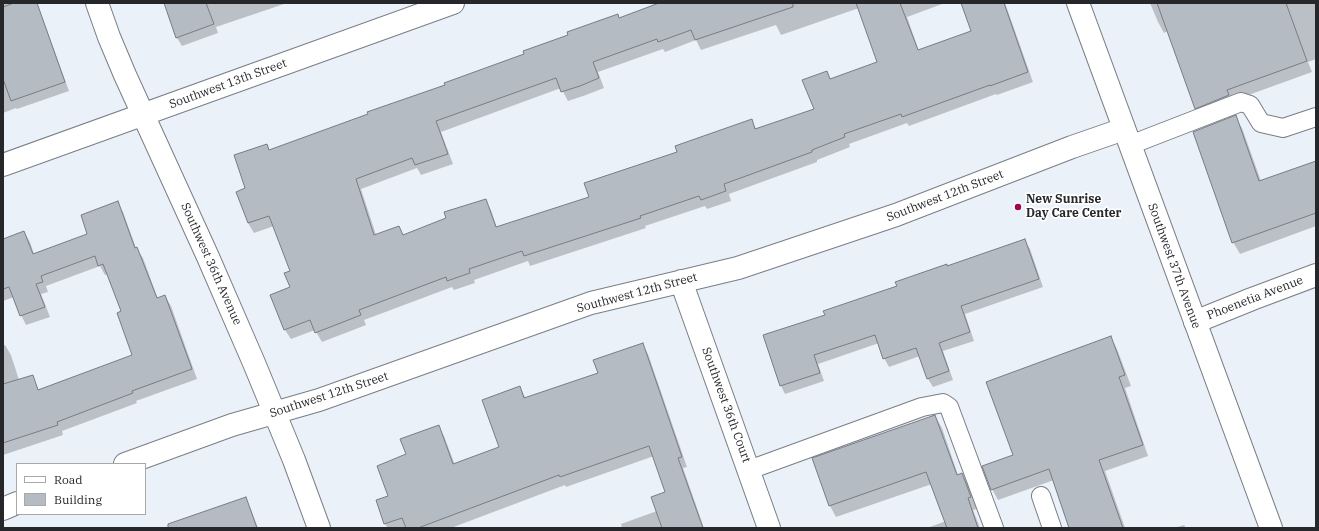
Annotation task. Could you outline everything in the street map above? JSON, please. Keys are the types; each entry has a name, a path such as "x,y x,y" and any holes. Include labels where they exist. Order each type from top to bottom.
{"street":[{"name":"Southwest 36th Avenue","path":"97,3 109,37 142,115 236,319 294,460 319,528"},
{"name":"Southwest 13th Street","path":"3,165 453,3"},
{"name":"Southwest 37th Avenue","path":"1078,3 1271,528"},
{"name":"Southwest 12th Street","path":"129,463 232,425 318,400 591,303 738,268 896,215 1072,147 1127,137"},
{"name":"Phoenetia Avenue","path":"1195,322 1316,275"},
{"name":"Southwest 36th Court","path":"681,281 770,528"},
{"path":"3,509 16,504"}],"lane":[{"path":"1127,137 1241,102 1250,105 1261,123 1283,128 1316,117"},
{"path":"749,470 922,407 943,403 949,406 994,528"},
{"path":"1041,496 1052,528"}],"building":[{"path":"14,3 37,3 65,82 11,101 3,79 3,7"},
{"path":"164,3 206,3 214,24 176,38"},
{"path":"659,3 793,3 793,7 695,40 691,30 658,42 657,39 593,62 599,78 580,86 561,92 556,78 436,121 448,154 415,165 412,158 356,179 374,235 399,226 403,235 446,218 444,212 486,199 496,227 589,197 584,183 677,152 675,146 752,119 755,129 814,109 802,80 827,71 830,79 877,62 856,3 900,3 918,50 971,31 961,3 1004,3 1028,72 902,117 901,114 844,134 845,137 812,150 812,152 724,184 726,191 701,200 699,196 640,216 641,218 524,256 522,251 469,269 470,273 447,281 446,277 359,310 361,315 315,333 310,320 284,330 270,295 290,287 284,273 290,271 269,216 248,223 236,192 245,188 234,155 267,144 269,150 524,54 523,51 568,35 567,32 618,14 619,18"},
{"path":"1157,3 1286,3 1307,61 1227,90 1229,95 1195,109"},
{"path":"1236,115 1259,181 1316,161 1316,213 1232,243 1193,132"},
{"path":"118,201 135,248 137,247 157,298 165,295 192,369 132,391 133,393 57,422 58,425 3,443 3,384 33,375 38,390 132,355 117,313 121,311 103,264 98,266 95,256 41,276 43,282 36,284 45,307 20,316 9,287 3,289 3,239 24,231 33,254 87,234 81,215"},
{"path":"1025,239 1039,279 961,306 970,332 939,343 949,371 927,379 916,348 883,359 875,335 814,355 820,373 780,386 763,335 825,315 823,311 897,286 895,282"},
{"path":"1111,336 1125,375 1119,377 1143,445 1099,460 1123,528 1069,528 1049,469 991,490 982,466 1013,455 986,382"},
{"path":"643,343 682,457 678,458 703,528 662,528 651,497 665,492 649,446 560,477 559,475 418,528 406,528 402,518 384,524 376,500 388,496 377,466 406,454 400,439 439,425 453,464 499,447 482,400 520,386 524,398 598,373 593,360"},
{"path":"935,415 957,475 962,473 971,497 968,498 978,528 947,528 926,472 829,506 812,458"},
{"path":"246,497 257,528 168,528 168,524"}],"place":[{"name":"New Sunrise Day Care Center","path":"1018,207"}]}
